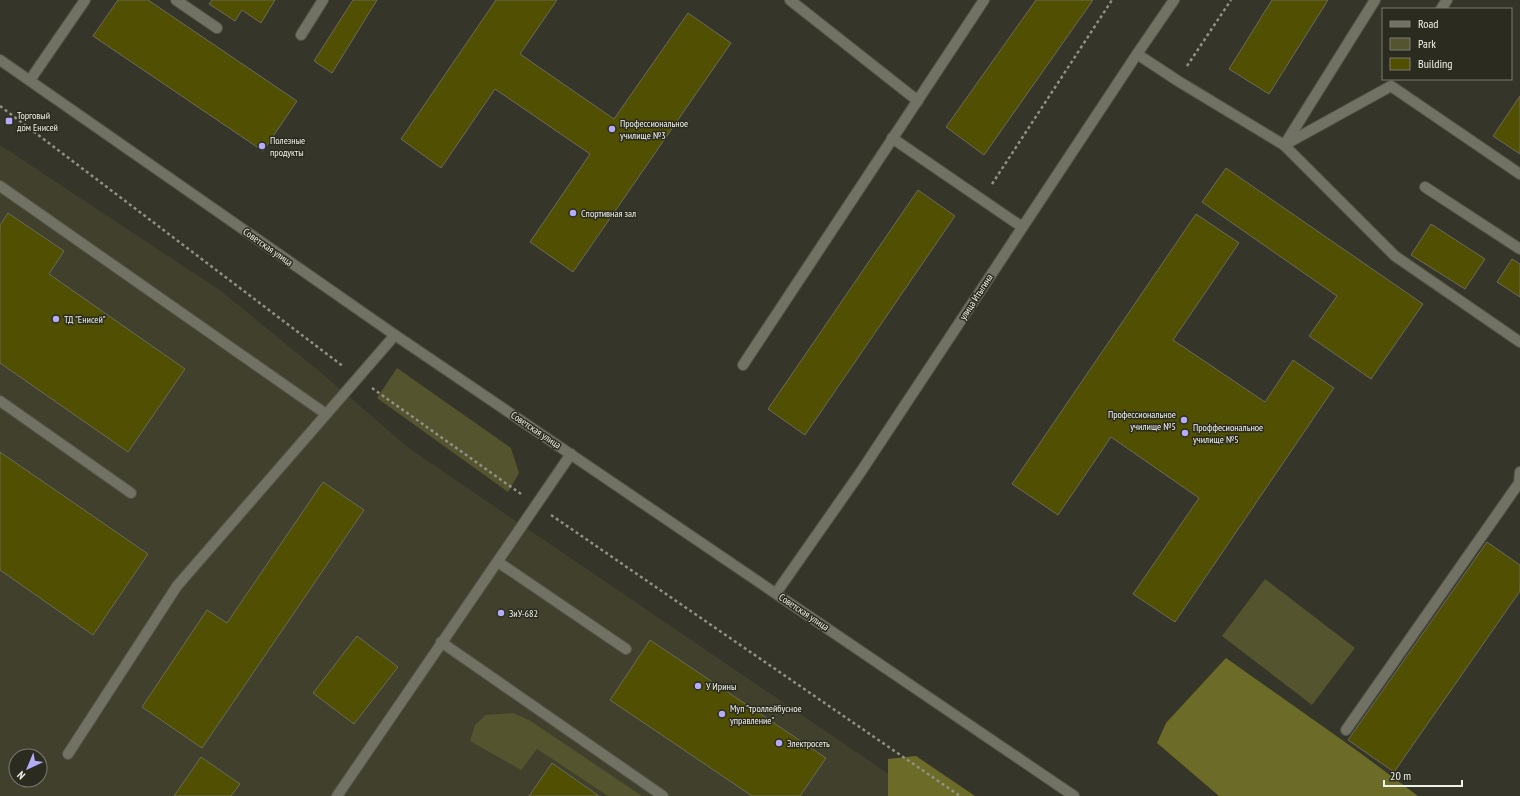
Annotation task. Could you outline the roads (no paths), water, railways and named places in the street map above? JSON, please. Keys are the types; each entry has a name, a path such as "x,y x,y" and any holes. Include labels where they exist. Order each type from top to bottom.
{"street":[{"path":"30,80 85,0"},
{"path":"176,0 217,28"},
{"path":"301,35 323,0"},
{"path":"790,0 918,101"},
{"path":"743,365 984,0"},
{"name":"улица Итыгина","path":"776,593 860,473 1174,0"},
{"path":"1284,145 1375,0"},
{"path":"1137,54 1178,81 1284,145 1395,256 1520,342"},
{"name":"Советская улица","path":"0,60 395,335 1074,796"},
{"path":"1284,145 1391,86 1520,174"},
{"path":"892,138 1022,227"},
{"path":"0,186 326,414"},
{"path":"1425,186 1520,249"},
{"path":"68,754 177,586 395,335"},
{"path":"0,402 131,493"},
{"path":"336,796 571,454"},
{"path":"1346,730 1520,480"},
{"path":"498,562 626,649"},
{"path":"441,642 663,796"}],"place":[{"name":"Торговый дом Енисей","path":"9,121"},
{"name":"Профессиональное училище №3","path":"612,129"},
{"name":"Полезные продукты","path":"262,146"},
{"name":"Спортивная зал","path":"573,213"},
{"name":"ТД \"Енисей\"","path":"56,319"},
{"name":"Профессиональное училище №5","path":"1184,420"},
{"name":"Проффесиональное училище №5","path":"1185,433"},
{"name":"ЗиУ-682","path":"501,613"},
{"name":"У Ирины","path":"698,686"},
{"name":"Муп \"троллейбусное управление\"","path":"722,714"},
{"name":"Электросеть","path":"779,743"}]}
